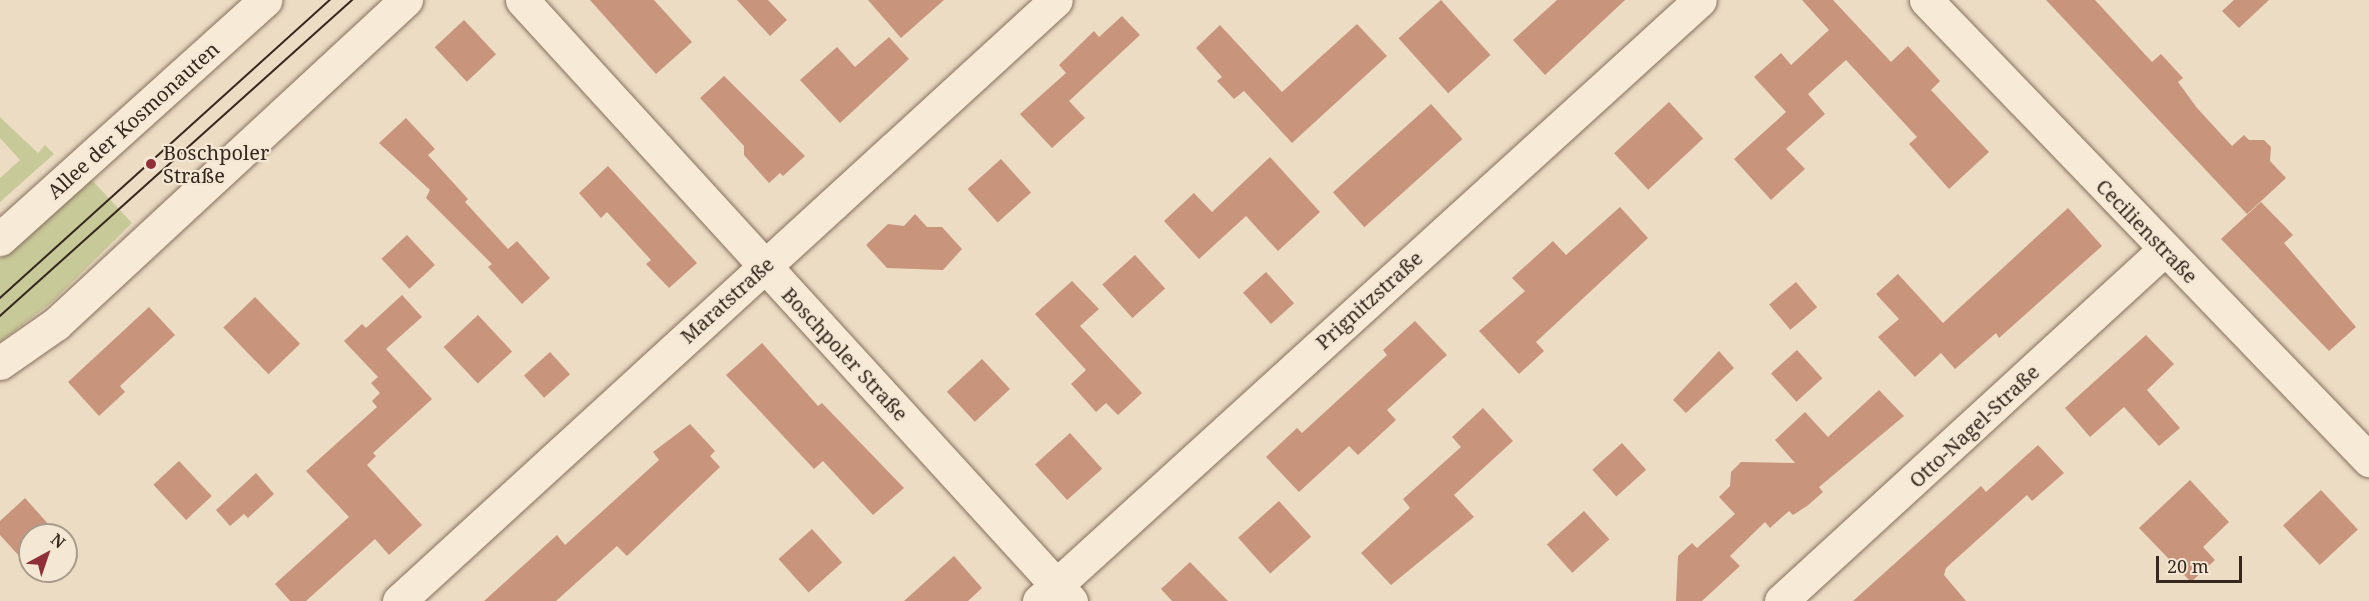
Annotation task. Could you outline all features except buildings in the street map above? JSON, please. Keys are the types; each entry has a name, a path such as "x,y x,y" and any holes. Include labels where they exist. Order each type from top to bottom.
{"street":[{"name":"Allee der Kosmonauten","path":"0,239 265,0"},
{"path":"0,363 56,324 406,0"},
{"name":"Boschpoler Straße","path":"522,0 765,266 1056,596"},
{"name":"Maratstraße","path":"399,601 1056,0"},
{"name":"Prignitzstraße","path":"1056,596 1700,0"},
{"name":"Cecilienstraße","path":"1926,0 2369,460"},
{"name":"Otto-Nagel-Straße","path":"1781,601 2165,249"}],"green space":[{"path":"0,117 38,153 45,145 54,154 0,202 0,178 20,160 0,138"},
{"path":"91,179 132,223 52,302 0,342 0,259"}],"tram line":[{"path":"0,298 330,0"},
{"path":"0,316 352,0"}],"place":[{"name":"Boschpoler Straße","path":"151,164"}]}
